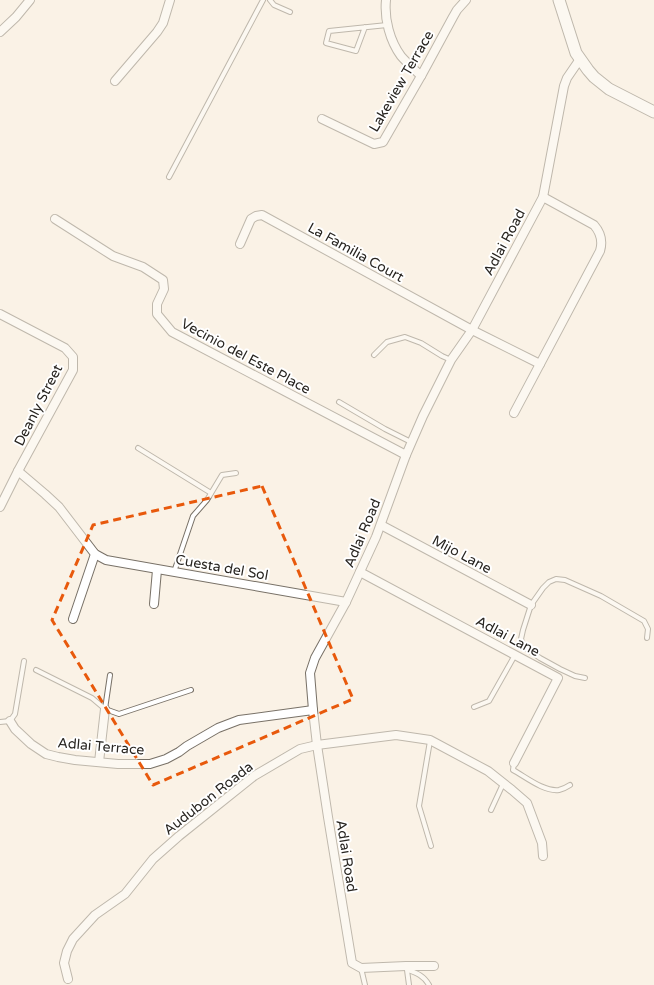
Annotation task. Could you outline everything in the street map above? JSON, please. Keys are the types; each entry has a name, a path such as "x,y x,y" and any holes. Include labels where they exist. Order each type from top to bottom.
{"street":[{"path":"0,32 16,17 30,0"},
{"path":"115,81 157,32 162,23 170,0"},
{"path":"386,0 387,24 394,44 402,56 421,76"},
{"name":"Lakeview Terrace","path":"322,119 374,144 383,142 457,10 466,0"},
{"path":"559,0 576,53 594,77 618,94 654,112"},
{"name":"Adlai Road","path":"361,968 352,963 317,745 310,673 316,658 346,602 376,537 406,455 423,416 451,360 472,330 543,197 564,86 572,69 580,59"},
{"path":"514,413 600,251 602,244 601,236 594,225 543,197"},
{"name":"La Familia Court","path":"240,244 251,219 256,216 262,216 472,330"},
{"name":"Vecinio del Este Place","path":"55,219 114,256 143,266 163,280 164,289 157,304 157,314 172,332 406,455"},
{"name":"Deanly Street","path":"0,314 65,348 73,357 73,370 0,507"},
{"path":"472,330 540,364"},
{"name":"Cuesta del Sol","path":"18,472 59,507 96,554 106,560 346,602"},
{"name":"Mijo Lane","path":"381,525 531,605"},
{"path":"72,619 96,554"},
{"path":"154,604 157,570"},
{"name":"Adlai Lane","path":"360,572 558,678 514,763"},
{"path":"99,762 105,709"},
{"name":"Adlai Terrace","path":"10,721 15,730 31,744 46,754 99,762 150,764 166,759 218,728 239,720 313,710"},
{"name":"Audubon Roada","path":"68,979 64,964 67,951 73,939 95,914 125,894 153,859 179,836 254,776 300,749 317,745 396,735 430,740 488,771 526,803 542,843 543,856"},
{"path":"361,968 407,968 434,966"}],"lane":[{"path":"169,178 263,0"},
{"path":"270,0 274,5 290,12"},
{"path":"365,27 356,51 326,43 330,31 387,24"},
{"path":"374,355 387,342 405,337 421,343 451,360"},
{"path":"339,402 385,429 412,442"},
{"path":"138,448 211,493"},
{"path":"174,572 193,516 207,500 222,475 236,473"},
{"path":"585,678 560,670 540,658 524,647 521,639 531,605 549,582 556,579 565,580 601,596 644,621 648,629 647,638"},
{"path":"474,707 489,701 515,655"},
{"path":"0,722 10,721 15,714 24,661"},
{"path":"36,670 92,698 105,709 119,714 191,690"},
{"path":"105,709 110,675"},
{"path":"430,740 419,806 431,846"},
{"path":"514,763 513,770 536,784 551,790 561,790 570,785"},
{"path":"491,810 504,783"},
{"path":"361,968 365,985"},
{"path":"407,968 409,985"},
{"path":"407,968 420,974 430,985"}],"highlighted area":[{"path":"262,486 353,699 153,785 52,620 93,525"}]}
